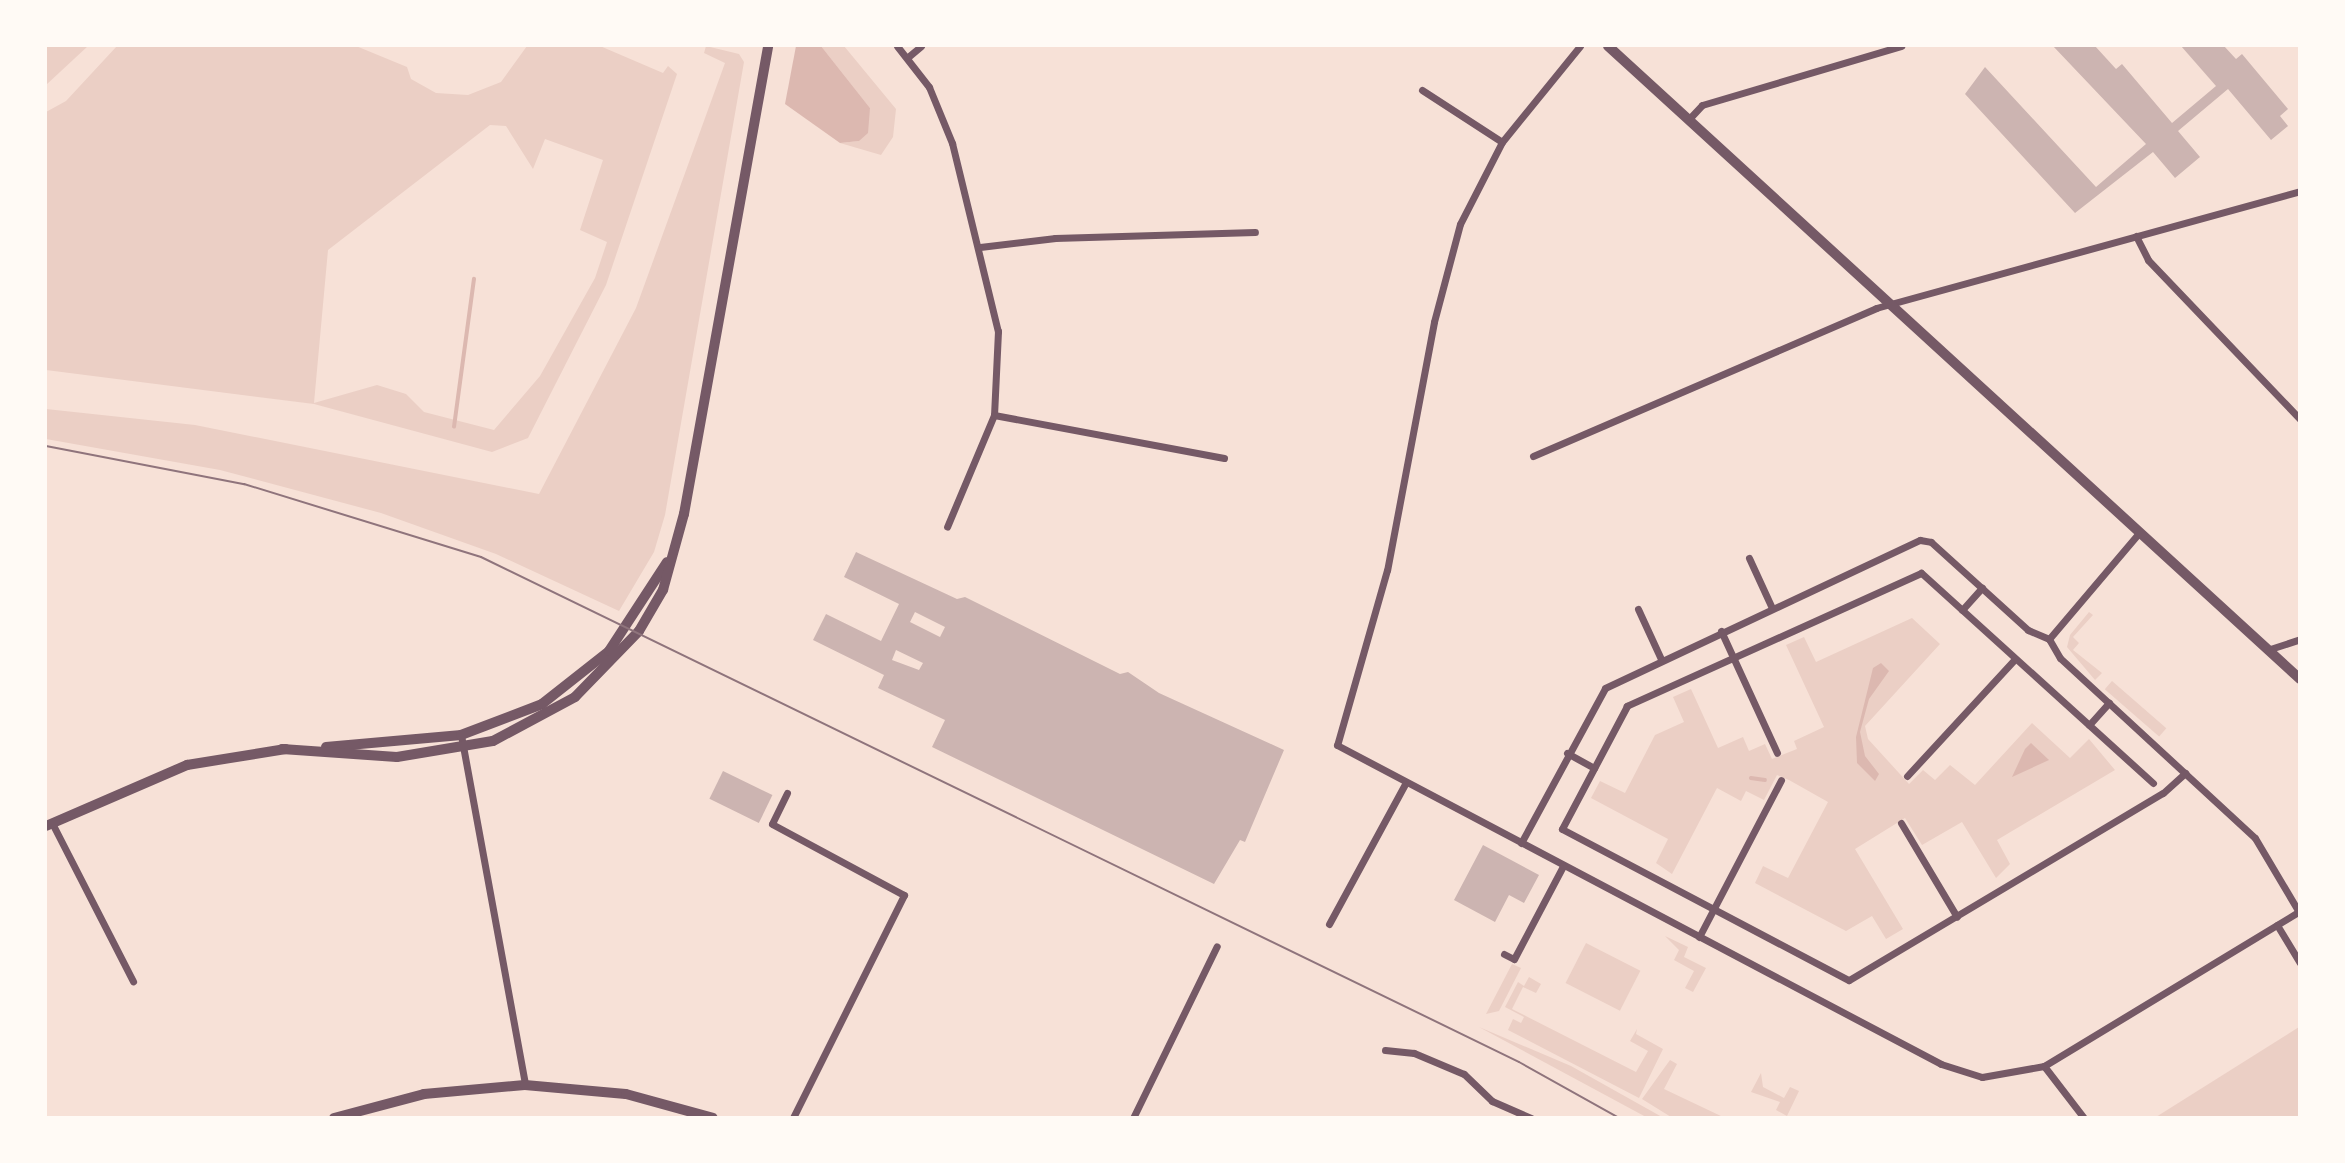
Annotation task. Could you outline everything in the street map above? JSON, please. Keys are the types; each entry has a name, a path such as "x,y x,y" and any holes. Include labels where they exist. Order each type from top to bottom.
{"street":[{"path":"282,749 397,757 465,749 539,720 598,678 651,613 673,552 768,46"},
{"path":"897,46 908,57 940,110 980,247 998,331 994,415 947,527"},
{"path":"908,57 921,46"},
{"path":"1521,843 1603,689 1661,659 1923,539 2028,631 2049,639 2058,656 2255,838 2299,912 2045,1066 1996,1078 1958,1071 1346,752 1336,739 1387,570 1447,265 1473,192 1502,142 1580,46"},
{"path":"1608,46 2300,680"},
{"path":"1689,119 1702,105 1901,46"},
{"path":"1422,89 1502,142"},
{"path":"1534,456 1891,304 2300,191"},
{"path":"980,247 1055,238 1255,232"},
{"path":"2136,236 2148,260 2300,419"},
{"path":"994,415 1224,458"},
{"path":"2049,639 2138,534"},
{"path":"133,981 49,825 187,765 282,749 461,735 542,704 591,668 629,626 673,552"},
{"path":"1749,558 1772,608"},
{"path":"2153,783 1921,573 1627,706 1562,829 1849,980 2163,793 2185,773"},
{"path":"1962,610 1982,589"},
{"path":"1638,609 1661,659"},
{"path":"1721,631 1777,753"},
{"path":"2267,650 2300,639"},
{"path":"1907,776 2015,659"},
{"path":"2089,725 2109,704"},
{"path":"461,735 525,1085"},
{"path":"1567,753 1594,768"},
{"path":"1699,937 1781,780"},
{"path":"1329,924 1405,783"},
{"path":"787,793 772,824 904,895 793,1118"},
{"path":"1900,823 1956,917"},
{"path":"1504,954 1514,959 1563,866"},
{"path":"2277,925 2300,963"},
{"path":"1133,1118 1217,946"},
{"path":"1385,1050 1414,1053 1464,1074 1492,1101 1531,1118"},
{"path":"2045,1066 2084,1118"},
{"path":"334,1118 424,1094 525,1085 626,1094 713,1118"}],"shaded area":[{"path":"46,46 88,46 46,85"},
{"path":"117,46 356,46 407,67 411,79 436,93 468,95 501,82 527,46 600,46 663,73 668,66 677,74 606,285 528,438 492,452 314,404 46,370 46,112 66,101","holes":["490,125 506,126 533,169 545,139 603,160 580,230 607,242 595,278 540,376 494,430 424,412 406,394 377,385 314,403 328,250"]},
{"path":"706,46 739,54 744,62 665,515 654,552 619,611 496,554 381,513 220,470 46,439 46,409 195,425 539,494 636,308 725,63 704,53"},
{"path":"796,46 821,46 870,108 868,133 859,141 840,143 785,104"},
{"path":"821,46 844,46 896,109 893,137 881,155 840,143 859,141 870,108"},
{"path":"2089,612 2093,615 2073,637 2079,643 2073,650 2102,673 2095,680 2067,647 2070,635"},
{"path":"1912,618 1940,644 1865,726 1868,739 1909,784 1923,770 1935,780 1950,765 1975,785 2032,723 2070,758 2089,739 2115,770 1997,840 2010,864 1996,878 1962,822 1922,845 1905,818 1855,849 1903,929 1886,939 1872,916 1846,931 1755,883 1763,866 1788,878 1828,802 1789,780 1777,775 1764,800 1746,791 1741,801 1717,788 1672,874 1656,863 1668,839 1591,798 1600,781 1625,793 1655,735 1684,722 1673,697 1691,689 1718,748 1743,737 1749,751 1765,744 1772,759 1797,749 1794,741 1824,727 1786,645 1804,637 1816,662"},
{"path":"1881,663 1889,671 1869,699 1860,732 1865,756 1879,774 1875,781 1857,763 1856,737 1873,668"},
{"path":"2112,681 2166,728 2159,737 2105,689"},
{"path":"2031,743 2049,760 2012,777 2025,749"},
{"path":"1665,936 1688,947 1684,957 1706,968 1693,992 1685,988 1694,971 1674,960 1679,950"},
{"path":"1586,943 1640,971 1620,1011 1566,983"},
{"path":"1512,964 1521,968 1499,1011 1486,1014"},
{"path":"1529,977 1541,984 1536,993 1523,987 1512,1009 1636,1072 1648,1051 1630,1041 1637,1029 1636,1034 1663,1049 1639,1098 1508,1030 1513,1019 1521,1023 1524,1017 1505,1007 1518,982 1524,986"},
{"path":"1479,1027 1571,1066 1662,1117 1646,1117"},
{"path":"2299,1027 2299,1117 2156,1117"},
{"path":"1670,1060 1677,1064 1664,1089 1723,1117 1671,1117 1642,1099"},
{"path":"1761,1073 1763,1087 1784,1098 1790,1087 1799,1091 1787,1116 1776,1110 1780,1102 1751,1092"}],"building":[{"path":"2053,46 2095,46 2116,69 2122,64 2172,123 2216,86 2181,46 2224,46 2236,59 2242,54 2288,109 2280,116 2288,126 2271,140 2228,89 2178,131 2200,157 2175,178 2153,152 2075,213 1965,94 1985,67 2096,187 2146,144"},
{"path":"856,552 957,599 965,597 1120,674 1128,672 1159,693 1284,750 1245,842 1240,840 1214,884 932,747 945,720 878,688 884,675 813,640 826,614 881,641 899,604 844,577","holes":["915,612 945,627 940,637 910,622","896,650 923,663 919,670 892,660"]},
{"path":"723,771 772,795 759,823 709,799"},
{"path":"1483,845 1539,875 1524,903 1509,895 1495,922 1454,900"}],"waterway":[{"path":"454,427 474,279"},
{"path":"1751,778 1765,780"}],"tram line":[{"path":"46,446 244,484 481,557 1519,1062 1619,1118"}]}
